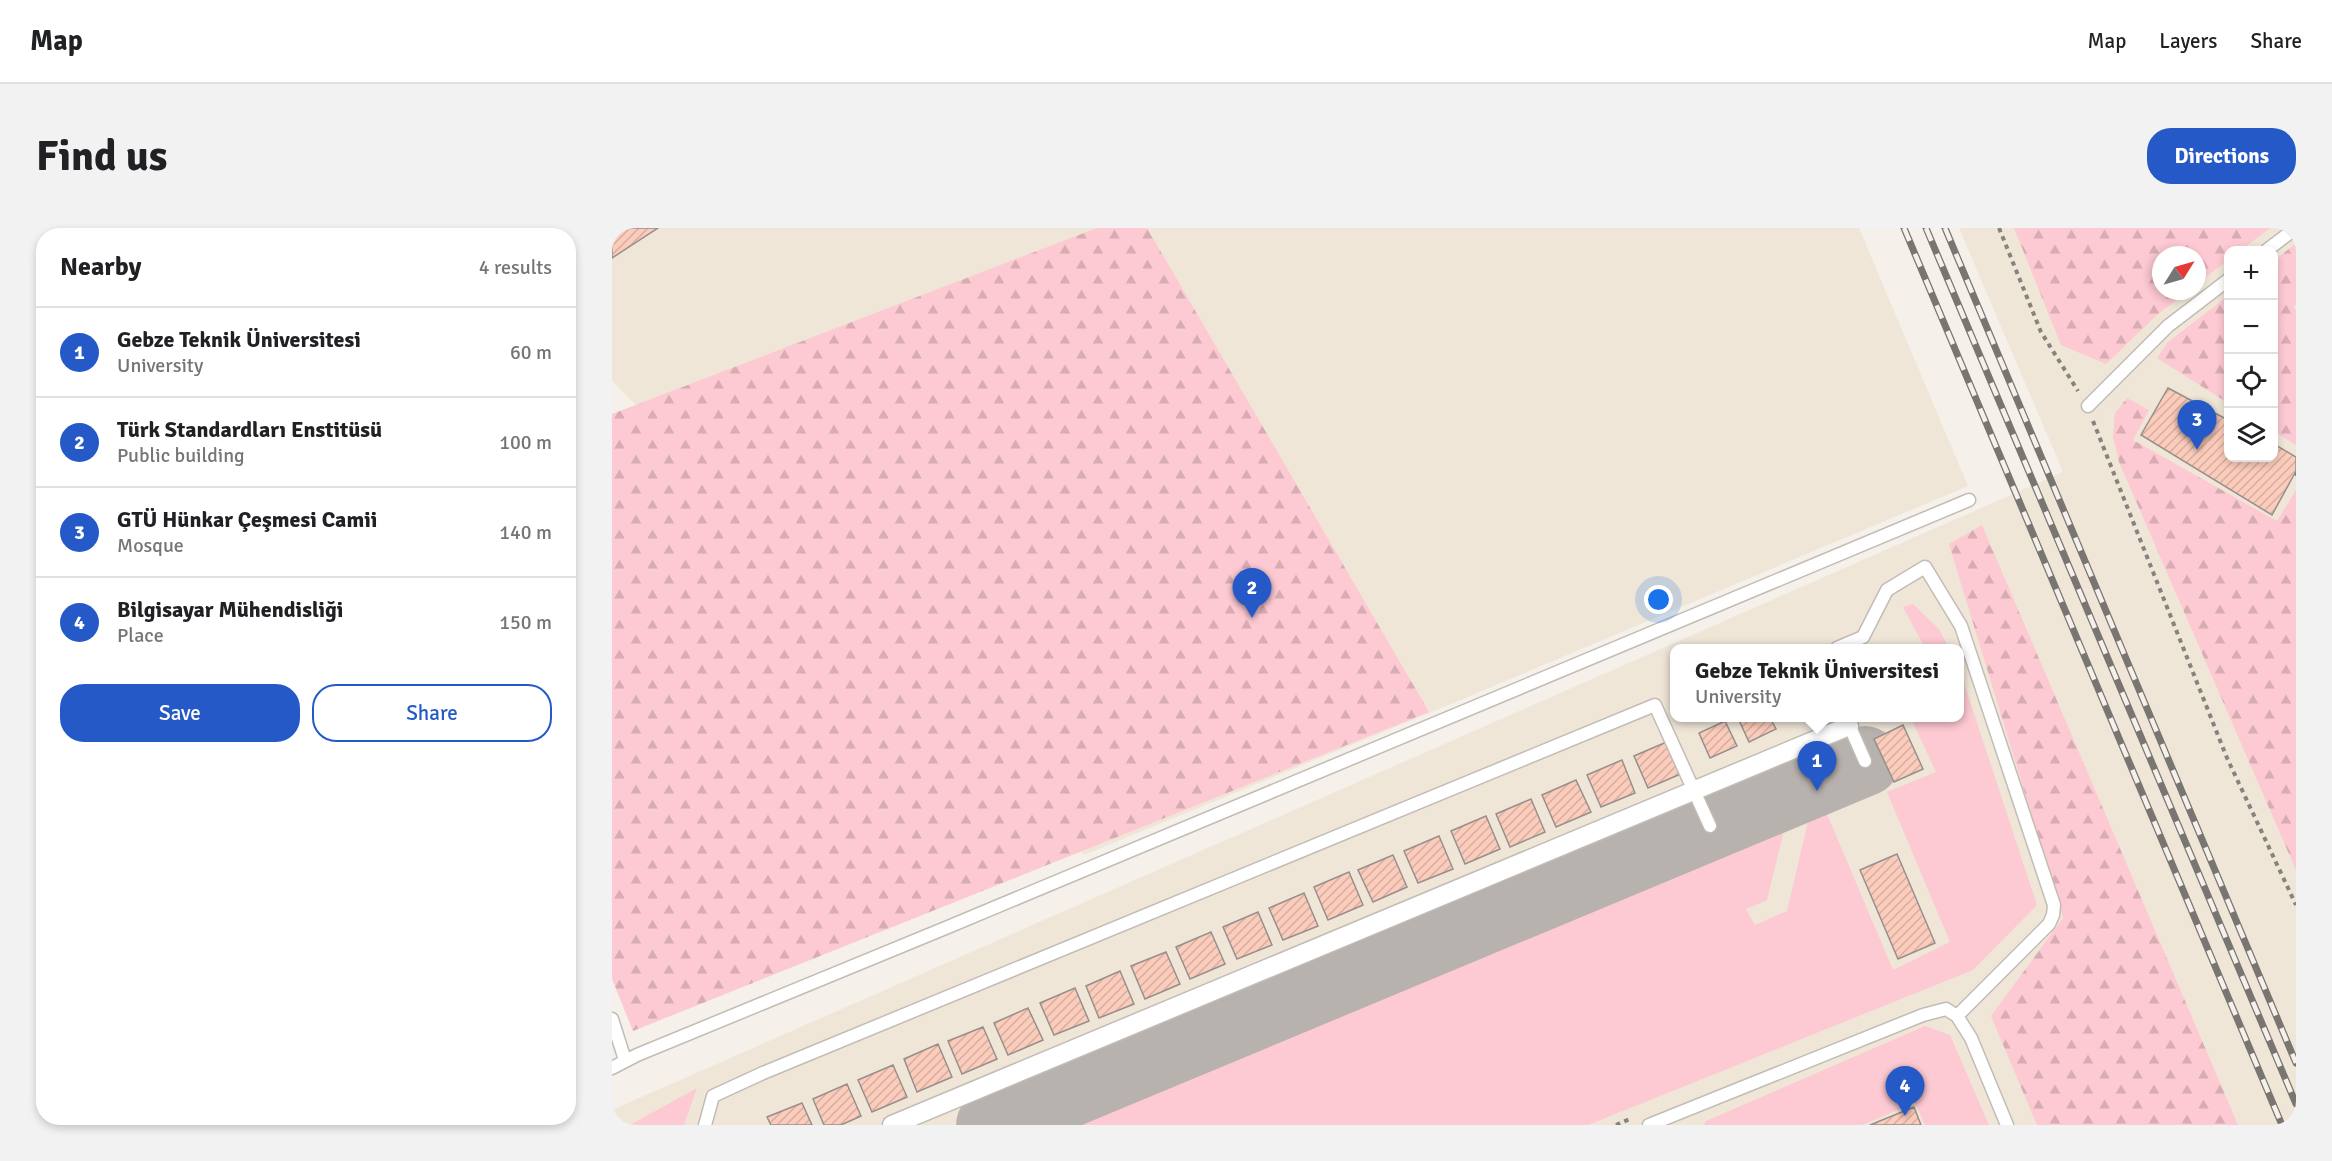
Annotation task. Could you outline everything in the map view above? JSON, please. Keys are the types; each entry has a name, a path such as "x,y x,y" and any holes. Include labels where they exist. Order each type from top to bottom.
{"street":[{"path":"892,1125 1694,791 1848,722"}],"lane":[{"path":"2272,246 2296,228"},
{"path":"2088,406 2168,326 2224,284"},
{"path":"612,1068 625,1060 1269,794 1969,500"},
{"path":"1846,644 1863,637 1887,590 1925,567 1961,626 2054,905 2049,924 1957,1016"},
{"path":"705,1125 713,1096 762,1073 1655,705 1710,826"},
{"path":"1848,722 1865,761"},
{"path":"1649,1125 1674,1120 1923,1015 1946,1009 1957,1016 1971,1038 2007,1125"},
{"path":"612,1018 625,1060"}],"path":[{"path":"1999,228 2041,332 2088,406 2227,758 2296,905"}],"shaded area":[{"path":"612,228 1859,228 1968,486 1439,709 1084,855 612,381"},
{"path":"1959,228 2296,228 2296,1125 612,1125 612,1110 1670,645 1670,722 1964,722 1964,644 1672,644 2063,472"}],"green space":[{"path":"1097,228 1147,228 1429,712 633,1031 612,979 612,414"},
{"path":"2014,228 2270,228 2246,246 2224,246 2224,263 2206,277 2206,246 2152,246 2152,300 2176,300 2157,315 2106,364 2061,345"},
{"path":"2296,243 2296,304 2293,307 2296,310 2296,445 2278,434 2278,258"},
{"path":"2224,299 2224,400 2157,358 2168,342"},
{"path":"2127,398 2149,410 2133,440 2277,521 2296,490 2296,870 2119,462 2113,437 2115,413"},
{"path":"1982,525 2238,1125 2037,1125 1991,1016 2063,918 1949,544"},
{"path":"1913,604 1939,629 1947,644 1923,644 1903,607"},
{"path":"1964,683 2037,905 1973,970 1588,1125 1071,1125 1786,822 1767,900 1746,909 1755,925 1787,911 1810,813 1824,807 1893,970 1950,942 1887,792 1936,772 1913,722 1964,722"},
{"path":"1925,1026 1950,1035 1989,1125 1925,1125 1915,1103 1862,1125 1704,1125 1706,1121"},
{"path":"697,1088 684,1125 630,1125"}],"building":[{"path":"612,228 658,228 612,258"},
{"path":"2168,388 2224,418 2224,462 2278,462 2278,446 2296,457 2296,471 2272,515 2141,435"},
{"path":"1725,722 1737,746 1710,758 1699,733"},
{"path":"1740,722 1772,722 1776,729 1749,742"},
{"path":"1903,725 1923,769 1894,782 1874,739"},
{"path":"1669,741 1683,773 1648,788 1634,756"},
{"path":"1622,760 1635,793 1601,807 1587,775"},
{"path":"1576,780 1591,812 1556,827 1542,795"},
{"path":"1531,799 1545,832 1510,847 1496,814"},
{"path":"1486,816 1500,849 1465,864 1451,831"},
{"path":"1439,836 1453,869 1418,883 1404,851"},
{"path":"1897,854 1935,943 1898,959 1860,870"},
{"path":"1393,855 1407,887 1373,902 1358,870"},
{"path":"1349,872 1363,905 1328,920 1314,887"},
{"path":"1304,893 1318,926 1283,940 1269,908"},
{"path":"1258,912 1272,945 1237,959 1223,927"},
{"path":"1211,932 1225,964 1190,979 1176,947"},
{"path":"1166,952 1180,984 1145,999 1131,966"},
{"path":"1120,971 1134,1004 1099,1018 1086,986"},
{"path":"1075,988 1089,1021 1054,1035 1040,1003"},
{"path":"1028,1008 1043,1040 1008,1055 994,1023"},
{"path":"983,1027 997,1059 962,1074 948,1041"},
{"path":"938,1044 952,1077 917,1092 904,1059"},
{"path":"893,1065 907,1097 872,1112 858,1080"},
{"path":"847,1084 861,1116 841,1125 824,1125 813,1099"},
{"path":"802,1103 812,1125 771,1125 767,1117"},
{"path":"1914,1107 1921,1125 1870,1125"}],"taxiway":[{"path":"991,1125 1865,761"}],"railway":[{"path":"1904,228 2282,1125"},
{"path":"1926,228 2296,1104"},
{"path":"1945,228 2296,1063"}],"place":[{"name":"GTÜ Hünkar Çeşmesi Camii","path":"2197,450"},
{"name":"Türk Standardları Enstitüsü","path":"1252,618"},
{"name":"Gebze Teknik Üniversitesi","path":"1817,791"},
{"name":"Bilgisayar Mühendisliği","path":"1905,1116"}]}
